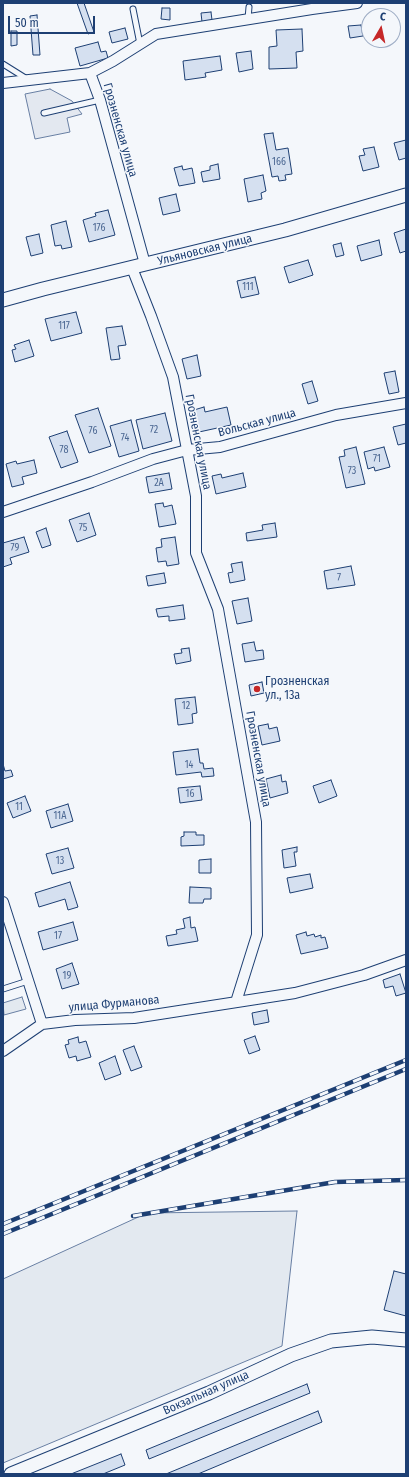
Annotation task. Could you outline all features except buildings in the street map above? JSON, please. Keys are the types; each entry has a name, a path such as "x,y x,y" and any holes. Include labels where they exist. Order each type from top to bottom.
{"street":[{"path":"3,82 90,73 113,61 156,34 248,19 313,6 357,3"},
{"name":"Грозненская улица","path":"90,73 100,100 145,264"},
{"name":"Ульяновская улица","path":"3,300 285,230 406,195"},
{"name":"Грозненская улица","path":"132,268 151,316 172,377 196,496 196,553 218,609 256,822 257,935 236,1002"},
{"name":"Вольская улица","path":"3,512 92,482 153,459 187,450 220,447 336,415 406,403"},
{"path":"3,902 42,1024"},
{"name":"улица Фурманова","path":"3,1051 42,1024 75,1020 134,1018 295,994 364,975 406,960"},
{"name":"Вокзальная улица","path":"11,1474 209,1393 291,1355 331,1341 372,1337 406,1340"}],"lane":[{"path":"248,19 249,7"},
{"path":"133,8 140,44"},
{"path":"3,64 27,79"},
{"path":"44,113 100,100"},
{"path":"3,989 28,981"}],"shaded area":[{"path":"50,89 72,101 82,114 67,118 70,132 35,139 25,94"},
{"path":"22,997 26,1009 4,1015 3,1003"},
{"path":"297,1211 282,1346 3,1463 3,1279 147,1213"}],"railway":[{"path":"3,1224 406,1060"},
{"path":"3,1234 406,1069"},
{"path":"133,1216 335,1182 406,1180"}],"place":[{"name":"Грозненская ул., 13а","path":"257,689"}]}
